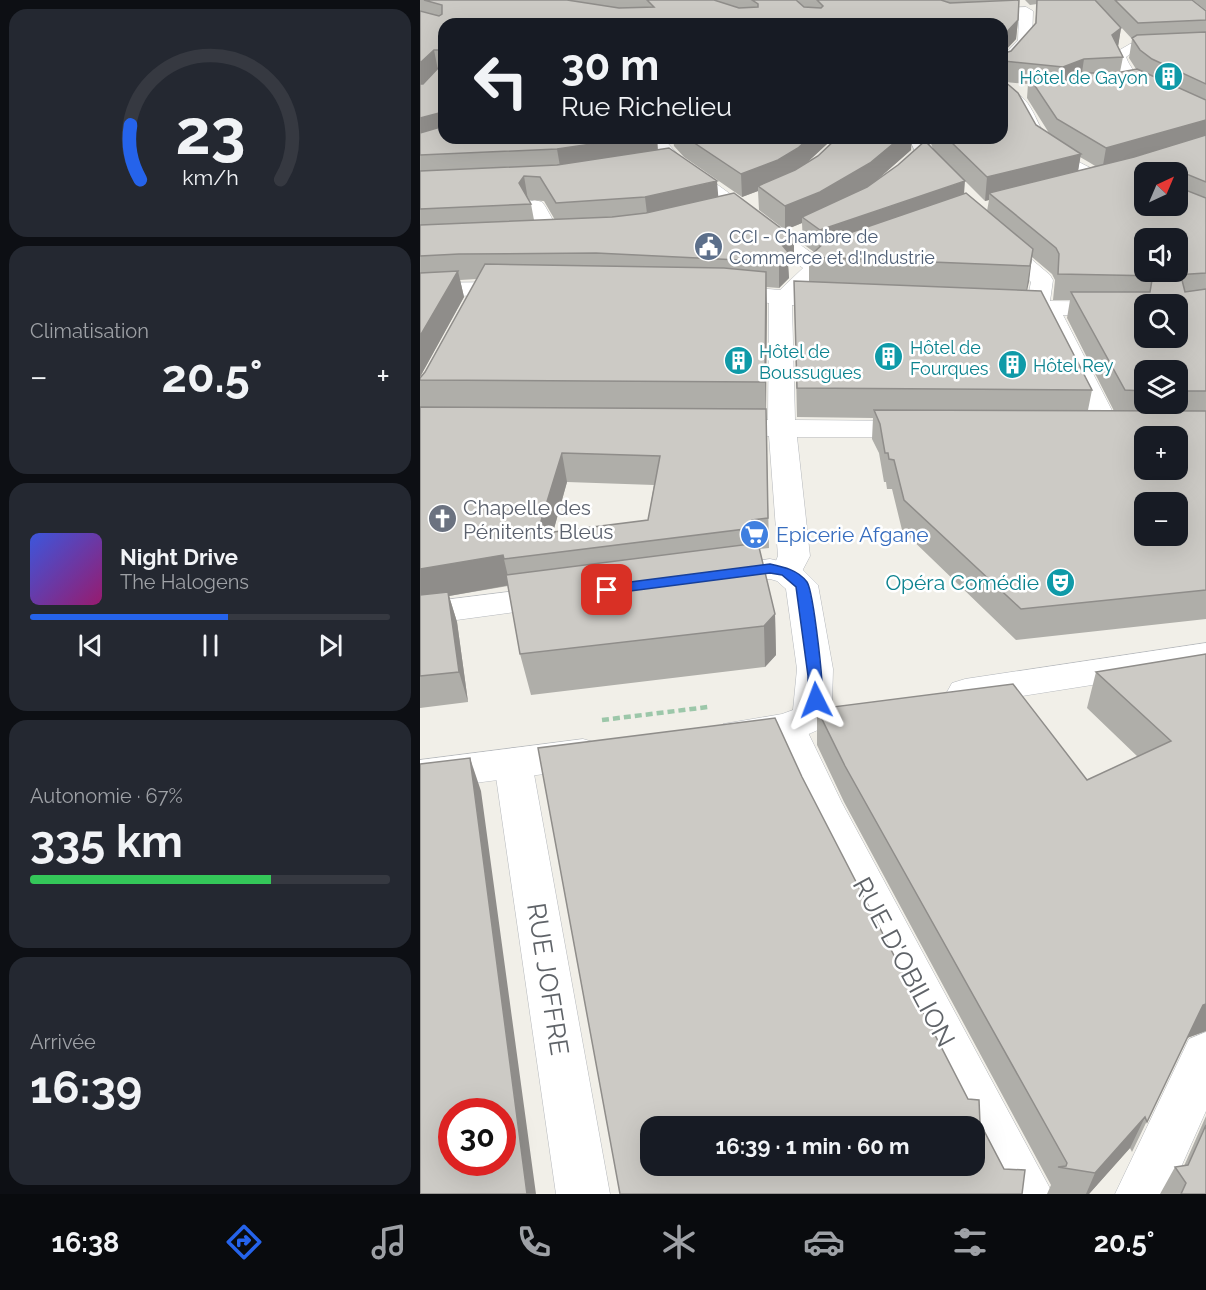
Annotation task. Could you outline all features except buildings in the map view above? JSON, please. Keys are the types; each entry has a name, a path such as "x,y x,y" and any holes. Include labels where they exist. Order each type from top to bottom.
{"street":[{"path":"1014,0 1031,11"},
{"path":"963,14 1031,11"},
{"path":"1008,59 1025,41 1031,11"},
{"path":"1206,45 1126,44 1118,55 1121,68 1132,82 1182,102 1206,117"},
{"path":"1112,86 1132,82"},
{"path":"1008,92 1036,94"},
{"path":"1008,95 1024,106 1037,137 1049,152 1114,178 1072,188"},
{"path":"659,144 676,163 740,208 792,238 826,264"},
{"path":"917,152 964,194"},
{"path":"653,166 676,163"},
{"path":"711,214 763,200"},
{"path":"535,206 552,236"},
{"path":"984,228 1042,280 1038,302 1053,318 1108,430"},
{"path":"528,237 573,236"},
{"path":"726,292 826,264"},
{"path":"787,572 794,556 782,428 780,303 784,297 826,264"},
{"path":"420,290 478,298 541,289"},
{"path":"702,292 860,303"},
{"path":"987,307 1134,309"},
{"path":"701,428 945,429"},
{"path":"688,579 770,569 787,572 802,585 816,676 816,700 799,723"},
{"path":"420,614 583,593"},
{"path":"938,696 1206,655"},
{"path":"708,738 799,723 845,712"},
{"name":"RUE D'OBILION","path":"799,723 824,808 1026,1194"},
{"path":"420,775 616,750"},
{"name":"RUE JOFFRE","path":"513,763 583,1194"},
{"path":"1142,1194 1206,1056"}],"place":[{"name":"Hôtel de Gayon","path":"1169,77"},
{"name":"CCI - Chambre de Commerce et d'Industrie","path":"708,246"},
{"name":"Hôtel de Fourques","path":"889,357"},
{"name":"Hôtel de Boussugues","path":"738,361"},
{"name":"Hôtel Rey","path":"1012,365"},
{"name":"Chapelle des Pénitents Bleus","path":"442,519"},
{"name":"Epicerie Afgane","path":"755,534"},
{"name":"Opéra Comédie","path":"1060,582"}],"route":[{"path":"607,590 770,569 787,572 802,585 816,676 816,700"}]}
